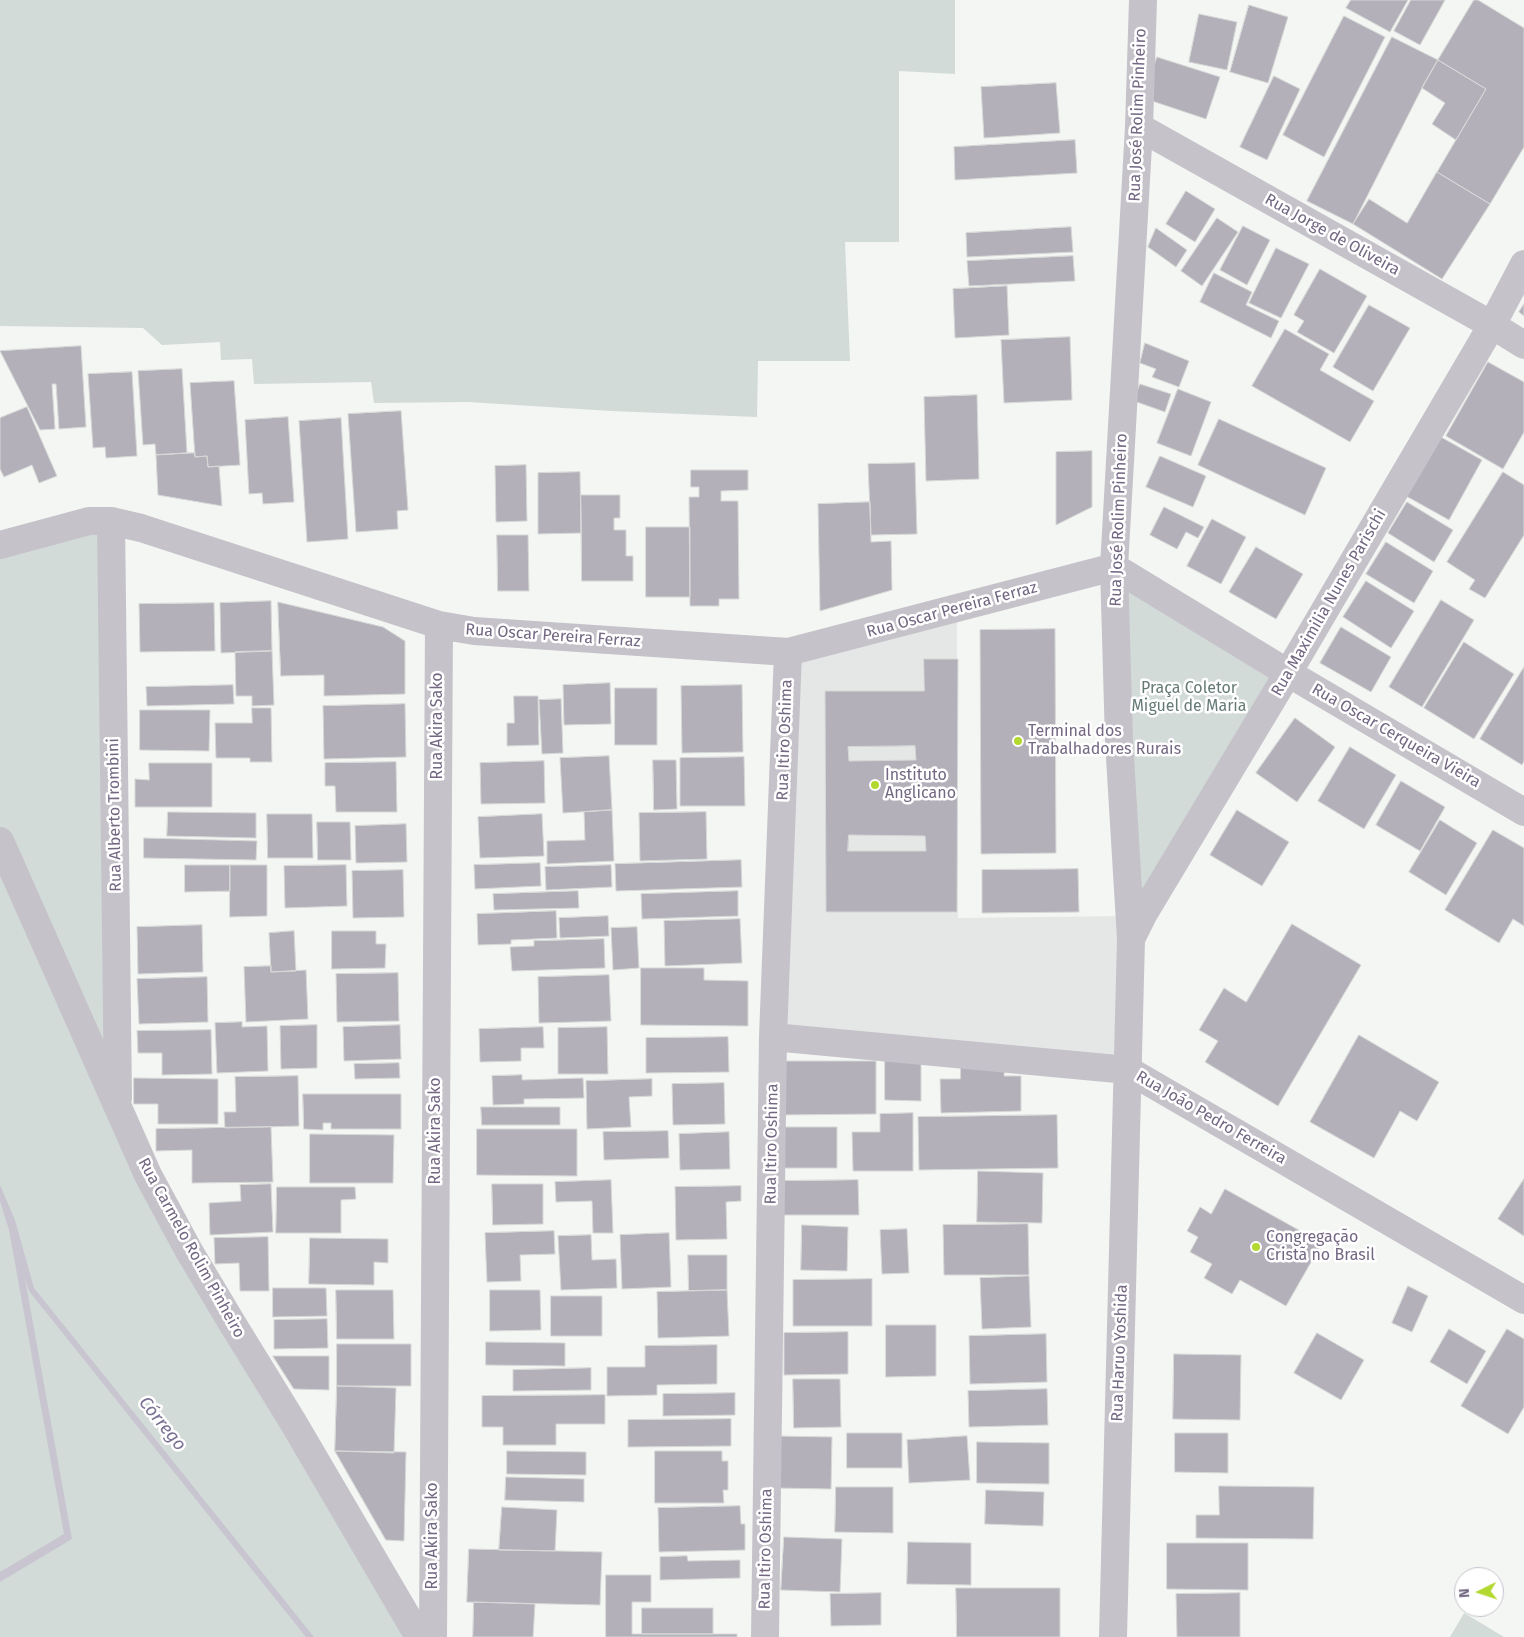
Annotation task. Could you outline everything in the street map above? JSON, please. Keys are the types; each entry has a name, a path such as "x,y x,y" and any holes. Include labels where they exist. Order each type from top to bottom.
{"street":[{"name":"Rua José Rolim Pinheiro","path":"1128,1070 1131,940 1119,741 1114,568 1139,126 1143,0"},
{"name":"Rua Jorge de Oliveira","path":"1139,126 1492,325 1524,345"},
{"name":"Rua Maximilia Nunes Parischi","path":"1131,940 1144,914 1492,325 1524,264"},
{"name":"Rua Oscar Pereira Ferraz","path":"0,546 89,521 111,521 141,528 439,625 474,631 788,652 1114,568"},
{"name":"Rua Alberto Trombini","path":"111,521 118,1109"},
{"name":"Rua Oscar Cerqueira Vieira","path":"1114,568 1524,812"},
{"name":"Rua Akira Sako","path":"433,1637 439,625"},
{"name":"Rua Itiro Oshima","path":"765,1637 773,1037 788,652"},
{"name":"Rua Carmelo Rolim Pinheiro","path":"0,841 148,1175 194,1259 419,1637"},
{"name":"Rua João Pedro Ferreira","path":"773,1037 1128,1070 1524,1300"},
{"name":"Rua Haruo Yoshida","path":"1113,1637 1113,1566 1128,1070"}],"shaded area":[{"name":"Instituto Anglicano","path":"957,614 958,918 1128,916 1128,1070 779,1030 799,658"},
{"path":"0,1185 15,1220 34,1288 314,1637 306,1637 29,1291 25,1279 72,1539 0,1582 0,1572 64,1534 9,1230 0,1201"}],"green space":[{"path":"0,0 955,0 955,74 899,71 899,242 845,242 850,361 758,361 757,417 611,411 468,402 374,403 371,382 254,384 252,359 221,360 220,342 162,345 143,328 0,326"},
{"path":"111,521 118,1109 419,1637 0,1637 0,545"},
{"name":"Praça Coletor Miguel de Maria","path":"1114,567 1288,673 1130,928"},
{"path":"1462,1617 1471,1617 1504,1637 1450,1637"}],"building":[{"path":"1351,0 1408,0 1390,32 1346,8"},
{"path":"1411,0 1445,0 1420,45 1394,31"},
{"path":"1474,0 1478,0 1524,28 1524,147 1490,204 1437,172 1486,89 1438,60"},
{"path":"1249,5 1288,17 1268,83 1230,72"},
{"path":"1199,14 1237,22 1227,70 1189,62"},
{"path":"1344,16 1385,37 1324,157 1283,135"},
{"path":"1392,37 1438,60 1353,224 1307,201"},
{"path":"1157,57 1220,77 1206,119 1143,98"},
{"path":"1438,60 1486,89 1456,140 1432,124 1445,103 1422,88"},
{"path":"1274,76 1300,89 1267,160 1240,147"},
{"path":"1056,83 1060,133 984,138 981,87"},
{"path":"1075,140 1077,173 955,180 954,147"},
{"path":"1437,172 1490,204 1442,279 1353,224 1369,199 1407,223"},
{"path":"1186,191 1215,209 1195,242 1166,224"},
{"path":"1217,218 1238,232 1202,286 1181,271"},
{"path":"1243,226 1270,240 1247,285 1220,270"},
{"path":"1071,227 1073,252 967,257 966,233"},
{"path":"1156,228 1187,250 1176,267 1148,247"},
{"path":"1276,248 1309,264 1281,318 1249,303"},
{"path":"1073,256 1075,281 969,286 967,261"},
{"path":"1320,269 1367,296 1334,353 1297,332 1304,321 1294,315"},
{"path":"1214,273 1252,292 1246,305 1279,321 1271,338 1200,302"},
{"path":"1007,286 1009,335 955,338 953,289"},
{"path":"1524,304 1524,316 1519,312"},
{"path":"1369,305 1410,328 1373,391 1333,367"},
{"path":"1285,329 1329,354 1320,370 1374,401 1350,442 1252,386"},
{"path":"1070,337 1072,400 1004,403 1001,340"},
{"path":"1145,343 1189,361 1179,387 1152,377 1156,369 1140,363"},
{"path":"81,346 86,427 59,429 56,384 52,384 55,429 40,430 0,351"},
{"path":"1488,362 1524,382 1524,432 1503,469 1446,436"},
{"path":"182,369 187,453 156,455 155,444 143,445 138,371"},
{"path":"132,372 137,456 106,458 105,447 93,448 88,374"},
{"path":"234,381 240,465 208,467 207,456 195,457 190,383"},
{"path":"1140,384 1171,394 1165,412 1134,401"},
{"path":"1178,389 1211,402 1191,456 1157,443"},
{"path":"977,395 979,479 926,481 924,397"},
{"path":"27,407 57,476 39,483 32,465 4,477 0,469 0,418"},
{"path":"401,411 408,510 397,511 398,529 356,532 348,414"},
{"path":"288,417 294,502 263,504 262,493 249,494 245,420"},
{"path":"341,418 348,539 307,542 299,421"},
{"path":"1219,419 1326,468 1305,515 1198,465"},
{"path":"1439,436 1482,460 1449,520 1406,496"},
{"path":"1092,451 1092,507 1056,525 1056,452"},
{"path":"195,453 195,457 207,456 208,467 219,466 222,506 158,495 156,455"},
{"path":"1160,456 1206,476 1193,507 1146,487"},
{"path":"915,463 917,534 871,535 868,464"},
{"path":"526,465 527,521 496,522 495,466"},
{"path":"691,470 748,470 748,490 721,491 721,501 738,501 739,599 719,599 719,606 690,606 689,497 699,497 699,487 691,487"},
{"path":"580,472 581,533 538,534 538,473"},
{"path":"1503,472 1524,485 1524,535 1485,598 1469,589 1475,580 1447,562"},
{"path":"581,495 620,495 620,518 614,518 614,530 626,530 626,556 633,556 633,581 582,581"},
{"path":"870,502 871,542 891,541 892,590 820,611 818,504"},
{"path":"1407,502 1453,530 1434,562 1388,533"},
{"path":"1164,507 1204,527 1198,538 1186,532 1177,549 1150,535"},
{"path":"1212,519 1246,537 1221,584 1187,566"},
{"path":"646,527 690,527 690,597 646,597"},
{"path":"497,535 528,535 529,591 498,591"},
{"path":"1386,542 1433,571 1414,603 1366,574"},
{"path":"1256,547 1303,574 1276,619 1229,592"},
{"path":"1366,581 1414,611 1391,648 1343,617"},
{"path":"1441,600 1474,620 1422,707 1389,687"},
{"path":"271,601 272,651 221,653 220,603"},
{"path":"278,602 383,627 405,641 405,694 324,696 324,675 281,676"},
{"path":"214,603 215,651 140,652 139,604"},
{"path":"1341,627 1391,657 1371,692 1320,663"},
{"name":"Terminal dos Trabalhadores Rurais","path":"1055,629 1056,853 981,854 980,630"},
{"path":"1464,642 1514,674 1474,739 1424,708"},
{"path":"272,651 274,705 252,706 252,696 236,696 235,652"},
{"path":"924,659 958,659 957,912 826,912 825,691 924,691","holes":["915,746 916,760 849,761 848,747","849,835 925,836 926,851 848,851"]},
{"path":"1524,667 1524,761 1522,765 1480,739"},
{"path":"610,683 611,724 564,725 563,685"},
{"path":"233,685 234,704 147,706 146,687"},
{"path":"742,685 743,752 682,753 681,686"},
{"path":"615,688 657,688 657,745 615,745"},
{"path":"514,696 538,696 539,745 507,746 507,723 514,723"},
{"path":"561,699 563,753 542,754 539,700"},
{"path":"405,704 406,757 324,759 323,706"},
{"path":"252,708 271,708 272,762 250,762 250,758 216,758 215,723 252,723"},
{"path":"140,710 210,710 209,751 140,750"},
{"path":"1295,718 1335,747 1297,802 1256,773"},
{"path":"1350,747 1396,775 1364,829 1318,801"},
{"path":"609,756 612,810 563,813 560,758"},
{"path":"744,757 745,806 680,806 680,758"},
{"path":"653,760 676,760 677,809 654,810"},
{"path":"544,761 545,803 481,804 480,763"},
{"path":"396,762 397,812 336,812 335,786 325,786 325,763"},
{"path":"149,763 212,763 212,807 135,807 135,779 149,780"},
{"path":"1401,781 1445,807 1420,851 1376,825"},
{"path":"612,810 614,861 547,864 547,841 585,840 584,812"},
{"path":"1237,810 1289,842 1262,886 1210,855"},
{"path":"168,812 256,813 256,838 167,836"},
{"path":"706,812 707,859 640,861 639,813"},
{"path":"267,814 312,814 313,858 268,858"},
{"path":"542,814 544,856 480,858 478,817"},
{"path":"1440,820 1477,843 1446,895 1409,872"},
{"path":"317,822 350,822 351,860 318,860"},
{"path":"406,824 407,862 356,863 355,826"},
{"path":"1493,830 1524,848 1524,926 1513,919 1499,943 1445,910"},
{"path":"144,838 257,841 256,860 144,858"},
{"path":"741,860 742,887 616,891 615,864"},
{"path":"540,863 541,886 475,889 474,865"},
{"path":"185,865 230,865 230,891 185,892"},
{"path":"230,865 267,865 267,916 230,917"},
{"path":"346,865 347,906 285,908 284,866"},
{"path":"611,865 612,887 546,890 545,867"},
{"path":"1078,869 1079,912 982,913 982,870"},
{"path":"403,870 404,917 353,918 352,871"},
{"path":"578,891 579,908 494,910 493,894"},
{"path":"738,891 738,916 642,919 641,894"},
{"path":"556,911 557,938 511,940 511,944 478,945 477,914"},
{"path":"608,916 609,936 560,938 559,918"},
{"path":"740,919 742,963 665,966 664,921"},
{"path":"1292,924 1361,965 1278,1106 1205,1062 1218,1041 1199,1030 1224,988 1246,1002"},
{"path":"202,925 203,972 138,974 137,927"},
{"path":"637,927 639,968 613,970 611,928"},
{"path":"294,931 296,971 271,972 269,933"},
{"path":"332,931 376,931 376,944 386,944 385,968 332,969"},
{"path":"604,939 605,968 512,971 510,947 534,946 534,941"},
{"path":"271,966 271,972 306,970 308,1019 246,1022 244,967"},
{"path":"641,968 704,968 704,980 748,981 748,1026 641,1025"},
{"path":"398,973 399,1021 337,1022 336,974"},
{"path":"609,975 611,1021 539,1023 538,977"},
{"path":"207,977 208,1022 139,1024 137,979"},
{"path":"242,1022 242,1027 267,1026 268,1071 217,1073 215,1023"},
{"path":"317,1025 317,1068 281,1069 280,1026"},
{"path":"400,1025 401,1059 344,1061 343,1027"},
{"path":"543,1027 544,1048 521,1048 521,1061 480,1062 479,1029"},
{"path":"607,1027 608,1074 558,1074 558,1028"},
{"path":"211,1030 212,1074 162,1075 162,1053 138,1053 137,1031"},
{"path":"1359,1035 1439,1082 1417,1121 1400,1111 1374,1158 1310,1122"},
{"path":"728,1037 729,1072 646,1073 646,1038"},
{"path":"779,1061 876,1061 876,1114 779,1115"},
{"path":"885,1061 921,1062 921,1101 885,1100"},
{"path":"399,1063 400,1078 355,1079 354,1064"},
{"path":"961,1065 1005,1065 1004,1076 1021,1076 1021,1111 941,1113 940,1079 960,1079"},
{"path":"522,1075 522,1080 583,1078 584,1098 524,1099 524,1104 493,1105 492,1076"},
{"path":"298,1076 299,1126 225,1128 224,1112 236,1112 235,1077"},
{"path":"134,1078 218,1079 218,1124 158,1124 158,1104 134,1104"},
{"path":"652,1079 652,1096 629,1097 631,1127 587,1129 586,1081"},
{"path":"724,1083 725,1124 673,1125 672,1084"},
{"path":"303,1094 401,1094 401,1129 331,1129 331,1123 323,1123 323,1130 304,1129"},
{"path":"481,1107 560,1107 560,1125 482,1125"},
{"path":"913,1113 913,1171 853,1171 852,1132 880,1132 880,1114"},
{"path":"1057,1115 1058,1168 919,1170 918,1117"},
{"path":"271,1127 273,1182 192,1183 192,1150 156,1151 156,1129"},
{"path":"783,1127 837,1127 837,1168 783,1168"},
{"path":"477,1129 577,1129 577,1176 477,1175"},
{"path":"668,1131 669,1158 604,1160 603,1132"},
{"path":"729,1132 730,1169 680,1170 679,1134"},
{"path":"310,1134 394,1135 393,1183 310,1183"},
{"path":"978,1171 1043,1173 1042,1223 977,1222"},
{"path":"1524,1179 1524,1236 1498,1219"},
{"path":"611,1180 613,1233 593,1233 592,1201 556,1202 555,1182"},
{"path":"858,1180 859,1215 782,1215 781,1181"},
{"path":"271,1184 273,1232 210,1235 209,1203 241,1201 240,1185"},
{"path":"492,1184 543,1184 543,1224 493,1225"},
{"path":"741,1186 741,1201 726,1202 727,1239 676,1240 675,1187"},
{"path":"277,1187 355,1187 356,1199 341,1200 341,1233 276,1233"},
{"name":"Congregação Cristã no Brasil","path":"1225,1189 1322,1243 1286,1306 1240,1280 1232,1294 1204,1278 1212,1264 1190,1252 1198,1237 1187,1231 1200,1207 1211,1214"},
{"path":"1028,1224 1029,1275 944,1275 943,1225"},
{"path":"802,1225 848,1227 847,1271 801,1270"},
{"path":"907,1229 909,1273 882,1274 880,1230"},
{"path":"554,1231 555,1254 520,1255 521,1281 487,1282 485,1233"},
{"path":"669,1233 671,1287 622,1289 620,1235"},
{"path":"591,1235 592,1260 616,1259 617,1288 561,1290 558,1236"},
{"path":"268,1237 269,1291 240,1291 239,1263 215,1264 214,1238"},
{"path":"310,1238 388,1239 388,1263 374,1262 374,1285 309,1284"},
{"path":"688,1255 727,1255 727,1290 689,1291"},
{"path":"1029,1276 1031,1327 982,1329 980,1278"},
{"path":"872,1279 872,1326 793,1326 793,1280"},
{"path":"1408,1286 1428,1296 1412,1332 1392,1323"},
{"path":"273,1288 326,1288 327,1316 273,1317"},
{"path":"336,1290 393,1290 394,1339 337,1339"},
{"path":"490,1290 540,1290 541,1330 490,1331"},
{"path":"727,1290 729,1336 658,1338 657,1292"},
{"path":"551,1296 602,1296 602,1336 551,1336"},
{"path":"327,1319 328,1348 274,1349 274,1320"},
{"path":"886,1325 936,1325 936,1376 886,1377"},
{"path":"1449,1329 1486,1351 1467,1384 1430,1362"},
{"path":"1507,1329 1524,1339 1524,1407 1508,1434 1461,1406"},
{"path":"848,1332 848,1374 784,1375 784,1333"},
{"path":"1317,1333 1364,1360 1341,1400 1294,1373"},
{"path":"1046,1334 1047,1382 970,1384 969,1336"},
{"path":"486,1342 565,1343 565,1366 486,1365"},
{"path":"337,1344 411,1344 411,1386 337,1386"},
{"path":"717,1345 717,1384 657,1385 657,1395 607,1396 607,1367 645,1367 645,1346"},
{"path":"1174,1354 1241,1355 1240,1420 1173,1419"},
{"path":"273,1356 329,1356 329,1390 294,1389"},
{"path":"591,1368 591,1390 513,1391 513,1370"},
{"path":"793,1379 840,1379 841,1427 794,1428"},
{"path":"337,1386 396,1388 394,1453 335,1451"},
{"path":"1047,1389 1048,1425 969,1427 968,1391"},
{"path":"735,1393 735,1415 663,1416 663,1394"},
{"path":"605,1395 605,1424 556,1424 556,1445 503,1445 503,1427 482,1427 482,1396"},
{"path":"731,1419 731,1446 628,1447 628,1420"},
{"path":"847,1433 902,1433 902,1468 847,1468"},
{"path":"1175,1433 1228,1433 1228,1473 1175,1472"},
{"path":"777,1436 832,1437 831,1489 776,1488"},
{"path":"967,1436 970,1480 909,1483 907,1440"},
{"path":"977,1442 1049,1443 1049,1484 977,1483"},
{"path":"335,1451 406,1452 404,1541 386,1540"},
{"path":"507,1451 586,1452 586,1475 507,1474"},
{"path":"655,1451 722,1451 722,1461 728,1461 728,1490 723,1490 724,1503 655,1503"},
{"path":"506,1477 584,1479 584,1502 505,1500"},
{"path":"1219,1486 1314,1487 1313,1539 1196,1538 1196,1515 1219,1515"},
{"path":"836,1487 893,1487 893,1533 835,1532"},
{"path":"986,1490 1044,1492 1043,1526 985,1524"},
{"path":"740,1506 741,1524 745,1524 745,1550 659,1552 658,1508"},
{"path":"502,1507 557,1510 555,1551 499,1550"},
{"path":"784,1537 842,1539 840,1592 781,1590"},
{"path":"908,1542 971,1543 971,1585 907,1584"},
{"path":"1167,1543 1248,1543 1248,1590 1167,1589"},
{"path":"469,1549 602,1552 600,1605 467,1602"},
{"path":"687,1556 688,1561 740,1560 740,1578 660,1580 660,1557"},
{"path":"606,1575 651,1575 651,1602 632,1602 632,1634 737,1634 737,1637 606,1637"},
{"path":"956,1588 1060,1588 1060,1637 957,1637"},
{"path":"881,1593 881,1625 831,1626 830,1594"},
{"path":"1240,1593 1240,1637 1177,1637 1176,1594"},
{"path":"474,1602 535,1604 533,1637 473,1637"},
{"path":"642,1608 713,1608 713,1634 642,1634"}],"place":[{"name":"Terminal dos Trabalhadores Rurais","path":"1018,741"},
{"name":"Instituto Anglicano","path":"875,785"},
{"name":"Congregação Cristã no Brasil","path":"1256,1247"}],"water label":[{"name":"Córrego","path":"162,1424"}]}
